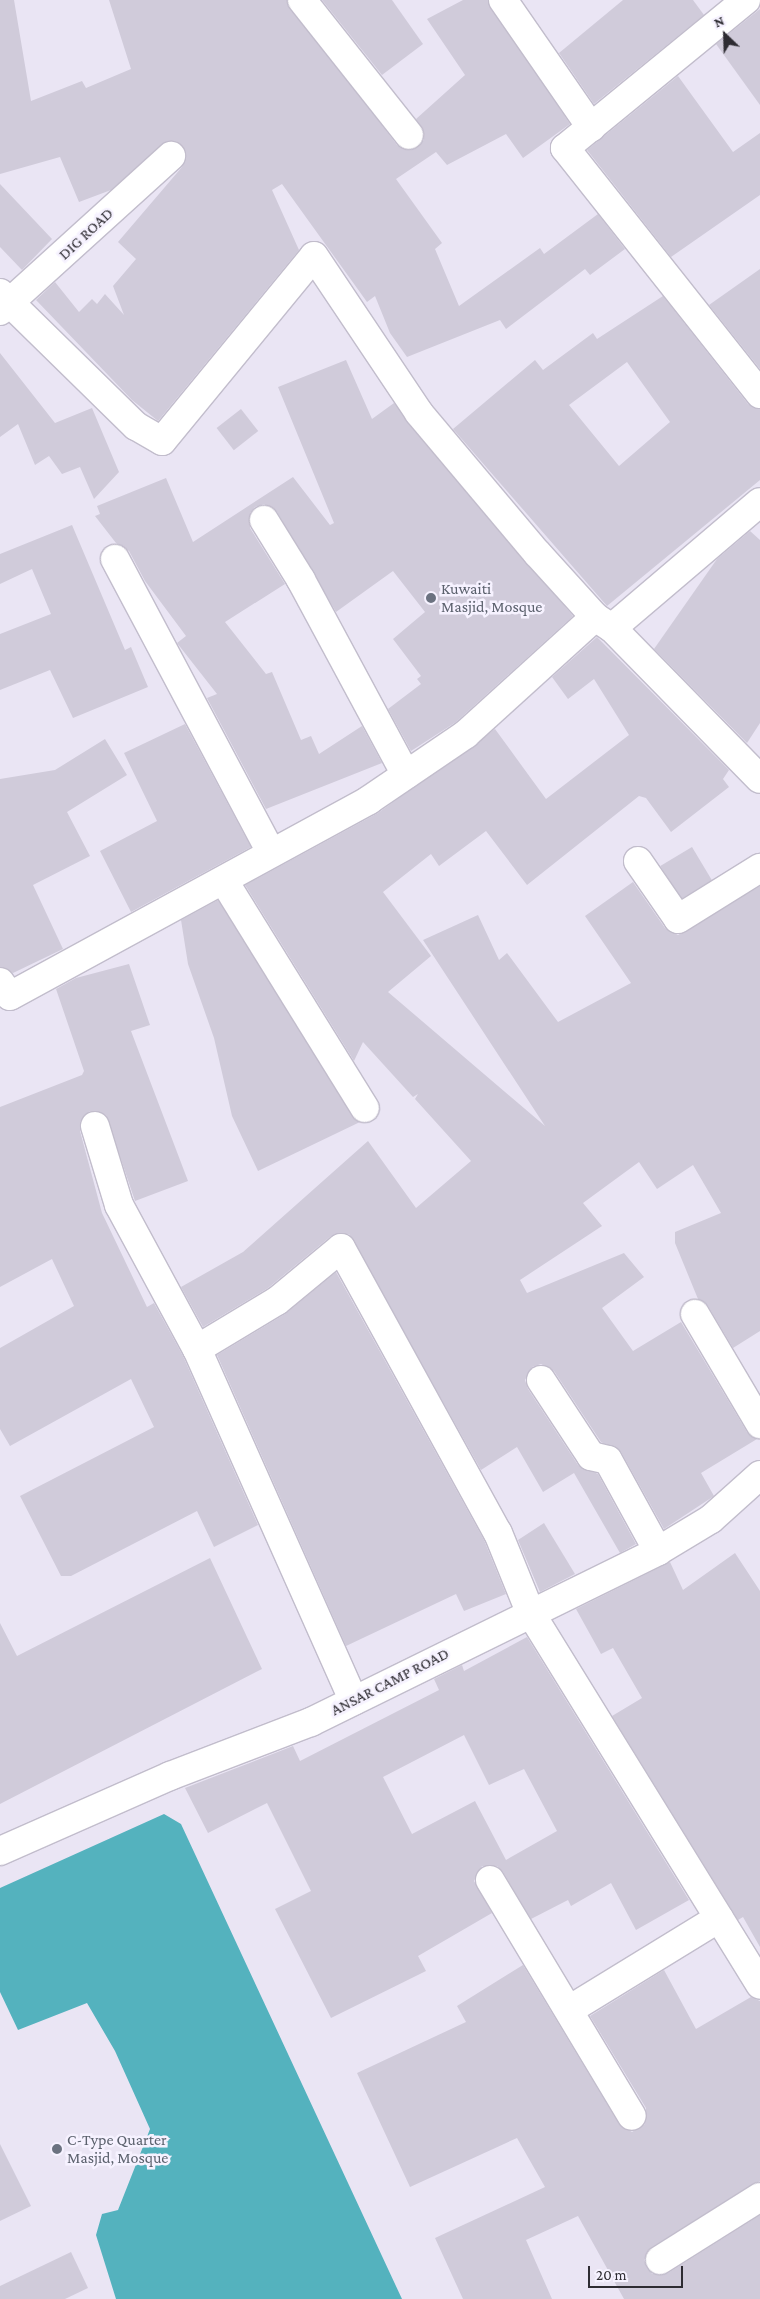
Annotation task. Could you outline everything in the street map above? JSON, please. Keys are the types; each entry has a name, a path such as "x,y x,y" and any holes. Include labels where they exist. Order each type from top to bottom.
{"street":[{"path":"302,0 409,135"},
{"path":"503,0 591,126"},
{"path":"746,0 565,148 760,394"},
{"name":"DIG ROAD","path":"3,303 171,156"},
{"path":"3,303 136,426 162,441 314,256 419,413 603,622 760,779"},
{"path":"0,982 10,996 224,881 271,852 369,800 466,734 603,622 760,502"},
{"path":"264,520 302,580 406,775"},
{"path":"115,559 271,852"},
{"path":"638,861 678,919 760,868"},
{"path":"224,881 365,1108"},
{"path":"95,1126 119,1205 196,1348 354,1700"},
{"path":"196,1348 277,1301 341,1248 493,1524 530,1612 760,1985"},
{"path":"695,1314 760,1424"},
{"path":"541,1380 591,1456 608,1460 658,1551"},
{"name":"ANSAR CAMP ROAD","path":"0,1851 354,1700 530,1612 658,1551 711,1519 760,1475"},
{"path":"490,1880 632,2116"},
{"path":"568,2010 718,1918"},
{"path":"660,2260 760,2197"}],"water":[{"path":"164,1814 181,1824 402,2299 116,2299 96,2235 102,2214 118,2210 150,2129 115,2051 87,2003 18,2030 0,1992 0,1888"}],"building":[{"path":"0,0 14,0 31,101 82,81 86,88 131,69 109,0 287,0 397,145 411,150 424,140 416,119 465,75 427,19 463,0 488,0 570,124 523,158 506,134 447,165 436,152 396,179 442,243 435,249 459,306 540,248 544,254 598,214 625,249 590,275 585,269 506,329 500,320 407,357 390,333 375,296 367,302 282,184 272,190 299,250 158,421 132,400 36,300 55,282 79,312 92,299 97,304 105,294 124,315 113,286 136,259 118,242 182,167 186,152 176,141 167,141 111,190 79,202 60,157 0,174"},
{"path":"322,0 392,0 423,44 382,75"},
{"path":"623,0 693,0 704,15 594,104 559,53"},
{"path":"760,9 760,105 716,44"},
{"path":"678,76 733,152 760,133 760,195 671,257 587,150"},
{"path":"0,184 52,239 22,270 0,247"},
{"path":"760,269 760,369 709,305"},
{"path":"663,296 748,404 760,409 760,480 607,606 453,429 535,360 543,370 593,333 597,339","holes":["627,362 670,422 619,466 569,405"]},
{"path":"0,353 55,423 92,408 119,472 94,499 80,467 62,474 49,456 35,465 18,424 0,437"},
{"path":"346,360 372,419 394,403 573,616 456,722 411,751 388,709 421,684 417,679 421,676 393,639 425,612 393,571 336,612 277,512 264,504 255,507 250,513 250,528 285,584 225,622 266,674 272,672 301,740 311,736 319,754 362,726 382,763 266,809 207,698 217,694 177,643 186,636 145,581 129,551 116,543 95,516 100,514 97,506 166,478 193,542 293,477 330,525 334,523 278,387"},
{"path":"241,409 258,431 234,450 217,428"},
{"path":"72,525 125,650 131,647 148,687 73,718 50,670 0,690 0,634 51,614 32,569 0,584 0,554"},
{"path":"750,531 760,540 760,723 747,743 654,649 717,559"},
{"path":"597,637 729,770 723,779 729,787 671,832 646,798 639,796 527,885 486,831 439,866 431,854 383,892 431,956 388,992 545,1126 423,940 478,915 499,960 507,953 558,1022 631,983 585,916 633,882 665,928 678,935 760,886 760,1331 733,1348 708,1306 698,1299 675,1243 675,1232 721,1213 693,1165 657,1189 639,1162 583,1203 602,1226 520,1280 527,1293 624,1253 644,1277 602,1308 633,1351 681,1322 747,1432 757,1439 701,1473 714,1496 664,1529 621,1452 601,1442 554,1371 541,1364 532,1367 525,1380 528,1389 578,1465 598,1474 636,1544 620,1553 574,1473 543,1492 517,1447 481,1470 349,1234 331,1236 268,1288 203,1327 181,1287 243,1252 368,1141 416,1208 471,1161 415,1099 418,1094 413,1097 363,1042 354,1061 245,885 378,813 495,729 546,799 629,735 594,679 568,699 552,677"},
{"path":"185,724 251,847 131,912 100,851 157,821 124,753"},
{"path":"105,739 127,775 67,812 90,856 33,885 63,949 13,973 0,967 0,779 55,770"},
{"path":"692,847 712,880 680,899 660,866"},
{"path":"218,900 360,1122 258,1171 232,1116 214,1038 188,964 181,920"},
{"path":"129,964 150,1025 131,1031 188,1181 135,1201 106,1115 90,1111 80,1122 80,1131 102,1213 147,1307 154,1303 183,1356 258,1525 214,1547 197,1511 71,1576 61,1576 20,1496 154,1427 131,1379 10,1446 0,1429 0,1348 74,1306 52,1259 0,1287 0,1107 82,1075 84,1071 56,989 76,978"},
{"path":"336,1272 484,1540 506,1594 464,1611 456,1594 346,1646 217,1355 285,1314"},
{"path":"544,1523 575,1574 540,1592 518,1540"},
{"path":"735,1553 760,1591 760,1947 743,1917 738,1920 612,1716 642,1698 613,1648 601,1654 576,1609 670,1562 683,1590"},
{"path":"210,1558 262,1669 0,1804 0,1623 17,1656"},
{"path":"527,1637 689,1900 636,1930 611,1883 571,1906 568,1900 531,1919 503,1872 497,1866 482,1866 474,1881 492,1913 418,1956 426,1971 331,2018 275,1909 311,1891 267,1803 208,1833 185,1788 293,1746 300,1761 439,1690 434,1679 462,1665 464,1671","holes":["464,1735 489,1785 524,1769 557,1831 506,1860 475,1801 412,1834 383,1777"]},
{"path":"523,1965 619,2124 632,2132 645,2124 646,2108 590,2016 664,1970 696,2029 751,1997 760,2001 760,2181 652,2247 644,2260 652,2274 668,2273 760,2215 760,2299 624,2299 578,2216 526,2240 552,2299 463,2299 435,2238 545,2187 517,2138 410,2187 357,2073 466,2022 457,2006"},
{"path":"0,2144 31,2206 0,2221"},
{"path":"71,2252 88,2288 65,2299 0,2299 0,2286"}],"place":[{"name":"Kuwaiti Masjid, Mosque","path":"431,598"},
{"name":"C-Type Quarter Masjid, Mosque","path":"57,2149"}]}
